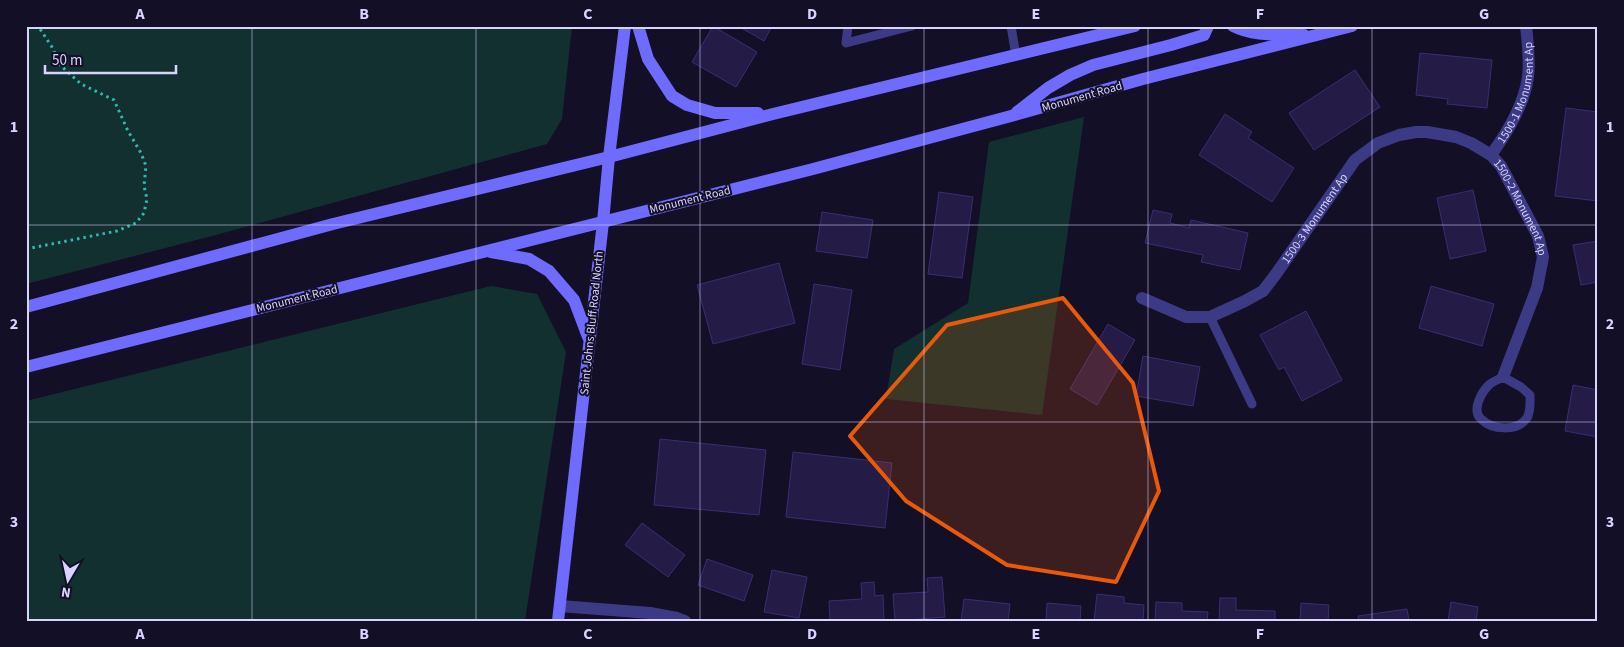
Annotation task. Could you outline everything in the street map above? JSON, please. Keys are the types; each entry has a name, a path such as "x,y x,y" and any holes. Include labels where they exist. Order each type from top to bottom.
{"main road":[{"name":"Saint Johns Bluff Road North","path":"558,621 625,26"},
{"path":"638,26 648,59 672,96 684,104 714,112 773,114"},
{"path":"26,307 333,224 1135,26"},
{"path":"1011,116 1048,88 1070,75 1093,65 1171,46 1204,35 1208,26"},
{"path":"1232,26 1242,31 1319,35"},
{"name":"Monument Road","path":"26,368 814,169 1352,26"},
{"path":"486,252 529,259 549,271 574,300 590,340"}],"street":[{"name":"1500-1 Monument Ap","path":"1491,155 1505,136 1521,102 1528,78 1529,51 1526,26"},
{"name":"1500-3 Monument Ap","path":"1142,298 1186,317 1210,317 1263,291 1355,160 1378,142 1399,135 1427,132 1456,137 1471,143 1491,155"},
{"name":"1500-2 Monument Ap","path":"1491,155 1501,166 1538,236 1543,257 1537,288 1503,377"},
{"path":"560,606 650,613 685,621"}],"lane":[{"path":"848,26 846,43 912,26"},
{"path":"1011,26 1016,56"},
{"path":"1210,317 1252,404"},
{"path":"1503,377 1521,387 1530,395 1527,418 1518,426 1509,428 1490,424 1480,419 1477,412 1480,398 1489,385 1503,377"}],"path":[{"path":"26,249 117,231 136,224 144,214 147,199 144,186 146,166 114,100 81,84 60,65 52,47 38,26"}],"highlighted area":[{"path":"1063,298 1133,383 1159,491 1116,582 1007,565 906,501 850,436 947,325"}],"green space":[{"path":"26,26 572,26 562,119 547,144 212,236 26,284"},
{"path":"1084,117 1042,415 886,399 894,349 968,303 989,142"},
{"path":"491,286 537,294 566,352 525,621 26,621 26,401"}],"building":[{"path":"713,26 757,52 736,87 692,62"},
{"path":"738,26 772,26 764,41"},
{"path":"1420,53 1492,60 1487,108 1447,104 1448,99 1416,95"},
{"path":"1355,70 1380,107 1314,150 1289,113"},
{"path":"1566,108 1598,112 1598,201 1555,196"},
{"path":"1225,114 1252,132 1248,138 1294,168 1272,202 1199,155"},
{"path":"1473,190 1486,251 1450,259 1437,198"},
{"path":"939,192 973,197 962,278 928,274"},
{"path":"1153,210 1172,214 1170,223 1189,228 1191,220 1248,233 1240,270 1201,262 1203,255 1145,243"},
{"path":"822,212 873,220 867,258 816,251"},
{"path":"1598,241 1598,282 1581,285 1573,245"},
{"path":"779,263 795,323 713,344 697,285"},
{"path":"814,284 852,290 840,370 802,364"},
{"path":"1431,286 1494,304 1482,346 1419,328"},
{"path":"1306,311 1342,380 1302,401 1284,367 1279,370 1260,335"},
{"path":"1108,324 1135,340 1097,405 1070,389"},
{"path":"1143,356 1200,367 1193,406 1136,396"},
{"path":"1573,385 1598,390 1598,437 1565,431"},
{"path":"660,439 766,450 759,515 654,505"},
{"path":"793,452 892,463 885,528 786,517"},
{"path":"642,523 685,555 668,577 625,545"},
{"path":"707,559 753,575 744,601 698,585"},
{"path":"772,570 807,577 799,618 764,612"},
{"path":"942,577 945,617 895,621 893,594 928,592 927,578"},
{"path":"874,582 875,596 883,595 884,621 830,621 829,601 862,599 861,583"},
{"path":"1097,594 1124,597 1124,603 1144,605 1143,621 1094,621"},
{"path":"1220,598 1236,598 1236,610 1275,611 1275,621 1219,621"},
{"path":"964,599 1010,604 1008,621 961,621"},
{"path":"1156,602 1182,603 1182,611 1208,612 1207,621 1155,621"},
{"path":"1451,602 1478,607 1476,621 1448,621"},
{"path":"1047,603 1081,606 1080,621 1046,621"},
{"path":"1301,603 1329,605 1328,621 1300,621"},
{"path":"1407,609 1409,621 1359,621 1358,616"}]}
